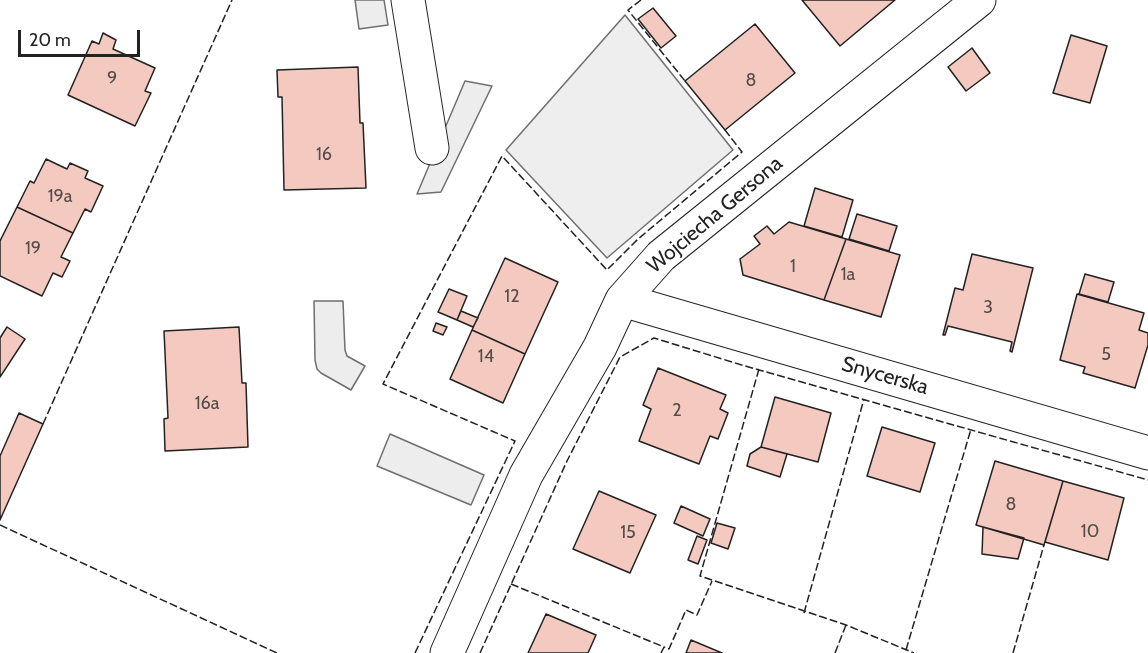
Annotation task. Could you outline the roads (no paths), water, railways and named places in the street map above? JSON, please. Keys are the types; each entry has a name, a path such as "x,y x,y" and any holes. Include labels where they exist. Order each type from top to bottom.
{"street":[{"path":"408,0 432,148"},
{"name":"Wojciecha Gersona","path":"447,653 526,475 600,347 622,300 661,256 979,0"},
{"name":"Snycerska","path":"622,300 1148,453"}]}
